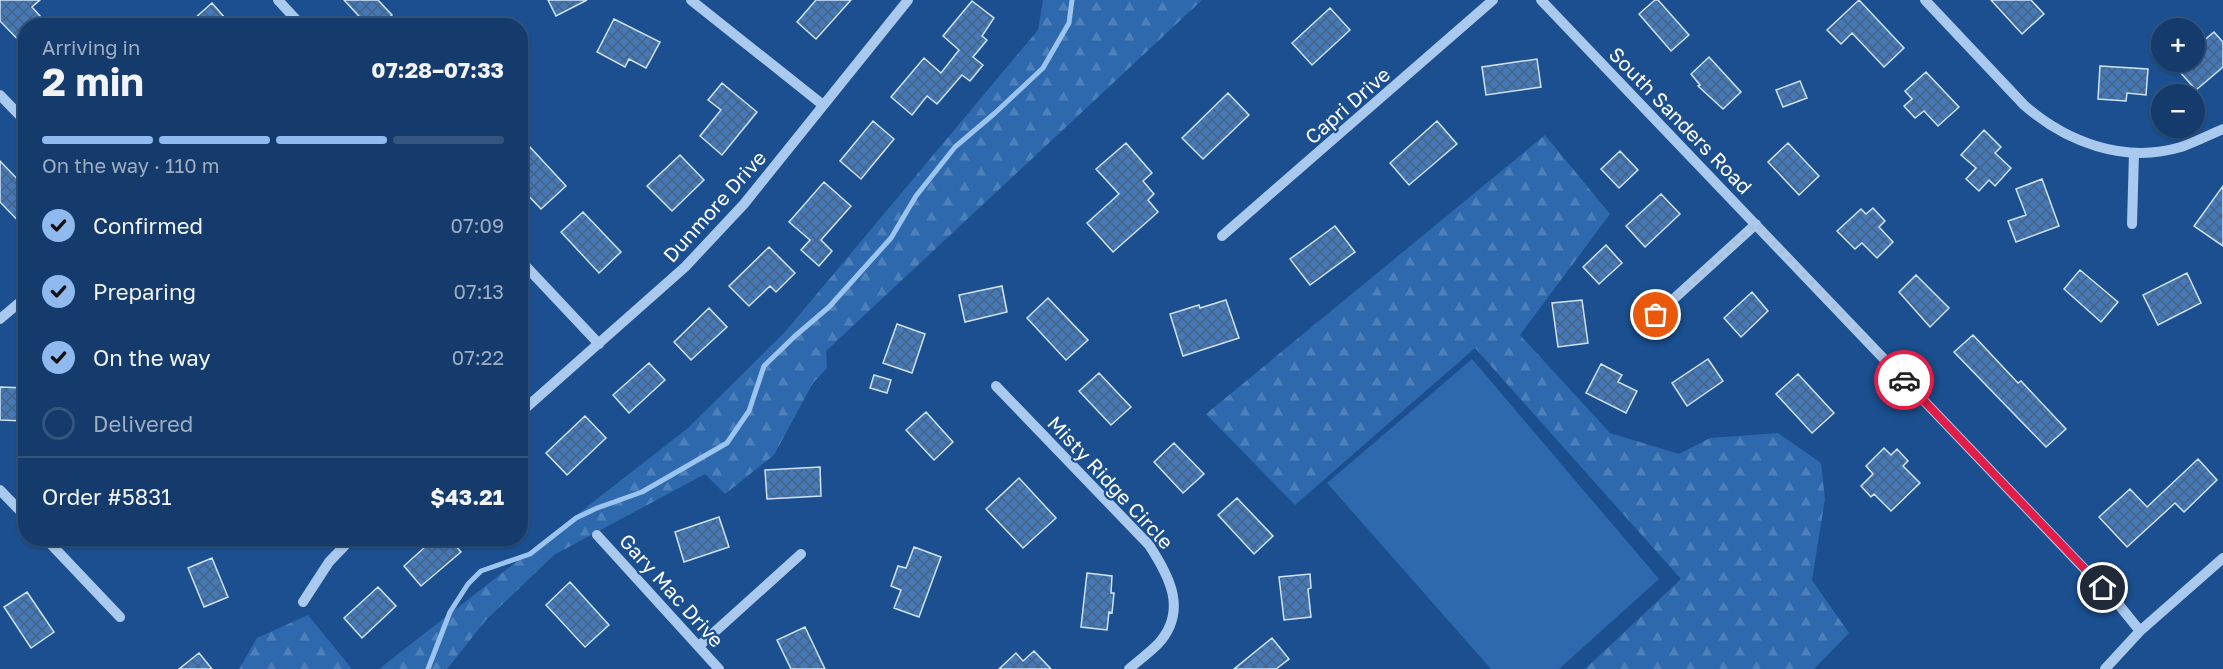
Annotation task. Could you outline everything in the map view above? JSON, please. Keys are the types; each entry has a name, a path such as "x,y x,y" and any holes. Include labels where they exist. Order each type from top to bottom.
{"street":[{"path":"278,0 295,18"},
{"path":"692,0 823,105"},
{"name":"Dunmore Drive","path":"528,406 685,267 729,220 787,152 908,0"},
{"name":"Capri Drive","path":"1222,236 1493,0"},
{"name":"South Sanders Road","path":"1541,0 2119,605 2140,631"},
{"path":"1925,0 2024,105 2043,121 2066,135 2092,144 2134,153 2180,147 2223,129"},
{"path":"0,95 18,114"},
{"path":"2132,224 2134,153"},
{"path":"1656,315 1756,224"},
{"path":"528,269 599,344"},
{"path":"0,319 18,304"},
{"name":"Misty Ridge Circle","path":"996,386 1149,545 1173,587 1174,607 1171,626 1158,644 1129,669"},
{"path":"0,490 18,509"},
{"name":"Gary Mac Drive","path":"597,535 719,669"},
{"path":"53,546 120,617"},
{"path":"303,602 329,562 344,546"},
{"path":"699,646 801,554"},
{"path":"2105,669 2140,631 2223,558"}],"green space":[{"path":"1043,0 1202,0 826,351 827,368 813,383 774,455 725,494 705,474 554,555 486,620 447,669 379,669 688,428 785,332 1038,30"},
{"path":"1545,135 1610,214 1520,335 1610,433 1679,454 1710,438 1778,433 1821,463 1825,499 1812,580 1849,633 1814,669 1585,669 1681,579 1475,348 1295,505 1206,414"},
{"path":"1472,359 1659,579 1559,669 1491,669 1327,483"},
{"path":"308,615 352,669 239,669 257,638"}],"building":[{"path":"0,0 40,0 32,7 42,18 18,18 18,40 0,21"},
{"path":"344,0 378,0 392,15 389,18 361,18"},
{"path":"548,0 587,0 556,16"},
{"path":"816,0 851,0 816,39 797,22"},
{"path":"1658,0 1689,35 1671,51 1639,14"},
{"path":"1859,0 1904,48 1884,67 1852,33 1841,44 1827,30"},
{"path":"1991,0 2031,0 2044,14 2022,34"},
{"path":"972,1 994,18 982,36 987,40 973,57 983,65 970,81 962,75 937,104 927,96 912,115 891,97 924,58 941,73 959,50 943,36"},
{"path":"212,3 225,18 195,18"},
{"path":"1330,8 1350,30 1312,65 1292,43"},
{"path":"614,19 660,42 646,68 629,59 625,67 597,52"},
{"path":"2214,32 2223,42 2223,67 2203,84 2191,84 2180,72 2205,72 2205,40"},
{"path":"1709,57 1741,92 1723,109 1698,86 1700,85 1691,74"},
{"path":"1537,59 1541,87 1486,95 1482,67"},
{"path":"2100,66 2148,69 2146,95 2127,93 2126,101 2098,99"},
{"path":"1926,72 1959,107 1938,126 1924,111 1915,118 1904,106 1912,99 1905,91"},
{"path":"1800,81 1807,98 1783,107 1776,90"},
{"path":"722,83 757,112 722,155 700,136 721,110 708,100"},
{"path":"1228,93 1249,115 1203,159 1182,138"},
{"path":"873,121 894,139 861,179 840,161"},
{"path":"1437,121 1457,144 1409,185 1390,163"},
{"path":"1984,130 2001,147 1995,153 2011,168 1995,186 1989,180 1979,191 1966,179 1976,168 1961,155"},
{"path":"1126,143 1152,173 1143,181 1154,194 1148,200 1158,212 1113,252 1087,223 1119,194 1096,169"},
{"path":"1788,143 1819,176 1799,195 1768,162"},
{"path":"530,147 566,186 541,209 528,195 528,149"},
{"path":"1620,151 1638,170 1619,188 1601,169"},
{"path":"680,155 704,180 672,211 647,186"},
{"path":"0,161 18,180 18,221 0,202"},
{"path":"2042,179 2059,226 2016,242 2008,221 2026,215 2016,189"},
{"path":"824,182 851,206 821,240 832,251 819,266 801,250 810,240 789,222"},
{"path":"2223,186 2223,246 2194,226"},
{"path":"1661,194 1680,214 1645,247 1626,226"},
{"path":"1873,208 1885,221 1879,227 1893,242 1877,258 1862,243 1855,249 1837,231 1861,209 1866,214"},
{"path":"583,212 621,252 599,273 561,232"},
{"path":"1335,226 1355,252 1310,285 1290,259"},
{"path":"1606,245 1622,263 1599,284 1583,267"},
{"path":"769,247 795,273 776,292 770,286 749,306 729,286"},
{"path":"2080,270 2118,302 2101,322 2064,289"},
{"path":"2187,273 2201,303 2158,325 2143,295"},
{"path":"1916,275 1949,308 1930,327 1899,292"},
{"path":"1002,286 1007,312 965,322 959,295"},
{"path":"1752,292 1768,311 1741,337 1724,318"},
{"path":"1048,298 1088,340 1066,360 1027,318"},
{"path":"1226,300 1239,338 1183,356 1170,314"},
{"path":"1582,300 1588,343 1558,347 1552,303"},
{"path":"709,308 727,327 691,360 674,342"},
{"path":"897,324 925,334 912,373 883,363"},
{"path":"1973,335 2066,429 2046,447 1954,352"},
{"path":"1708,359 1723,381 1687,406 1672,383"},
{"path":"649,363 665,380 629,413 613,395"},
{"path":"1601,364 1622,375 1618,382 1637,391 1626,413 1586,393"},
{"path":"1099,373 1131,407 1111,425 1079,391"},
{"path":"1798,374 1834,413 1812,433 1776,394"},
{"path":"874,375 891,380 887,393 870,388"},
{"path":"0,387 18,388 18,421 0,420"},
{"path":"926,412 953,442 934,460 906,430"},
{"path":"585,416 606,438 567,475 546,453"},
{"path":"1174,443 1204,474 1183,493 1154,462"},
{"path":"1884,448 1891,455 1897,449 1908,461 1903,466 1920,483 1891,511 1874,494 1871,497 1861,486 1873,474 1866,466"},
{"path":"2198,459 2217,480 2184,512 2175,503 2127,547 2099,517 2130,489 2147,507"},
{"path":"820,467 821,496 767,499 765,470"},
{"path":"1019,478 1056,518 1023,548 986,509"},
{"path":"1237,498 1273,536 1254,554 1218,515"},
{"path":"719,517 729,547 684,562 675,532"},
{"path":"426,546 456,546 461,552 421,586 404,566"},
{"path":"914,547 941,557 919,617 894,608 901,590 891,586 898,566 906,568"},
{"path":"212,558 228,597 204,607 188,568"},
{"path":"1087,573 1112,576 1111,593 1114,593 1107,630 1081,627"},
{"path":"1310,574 1311,588 1308,589 1311,617 1284,620 1279,577"},
{"path":"570,582 609,625 585,647 546,605"},
{"path":"378,587 396,606 362,638 344,618"},
{"path":"27,592 54,632 31,648 4,607"},
{"path":"805,627 825,669 791,669 777,640"},
{"path":"1272,638 1289,659 1276,669 1234,669"},
{"path":"1034,651 1051,669 999,669 1016,653 1023,661"},
{"path":"199,653 212,669 179,669"}],"waterway":[{"path":"428,669 450,612 468,584 481,571 530,554 576,518 642,492 727,443 749,411 764,366 829,307 891,238 916,196 955,147 1043,68 1069,23 1072,0"}],"way so far":[{"path":"1656,315 1756,224 1904,380"}],"route":[{"path":"1904,380 2103,588"}]}
